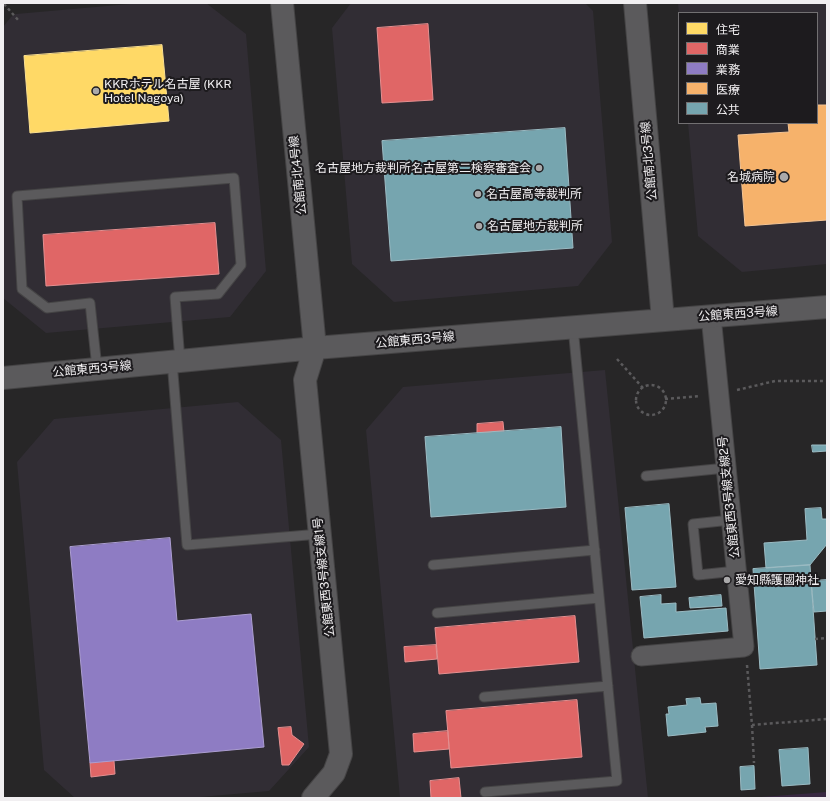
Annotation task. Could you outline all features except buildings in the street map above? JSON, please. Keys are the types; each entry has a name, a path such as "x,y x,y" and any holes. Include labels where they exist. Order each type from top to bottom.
{"street":[{"name":"公館南北4号線","path":"282,3 315,348"},
{"name":"公館南北3号線","path":"635,3 663,320"},
{"name":"公館東西3号線","path":"3,378 315,348 827,307"},
{"name":"公館東西3号線支線2号","path":"711,316 744,647"},
{"name":"公館東西3号線支線1号","path":"313,798 334,773 341,754 305,380 315,348"},
{"path":"641,656 744,647"}],"lane":[{"path":"97,368 90,303 47,308 22,288 17,196 234,178 242,265 218,294 175,297 176,361 187,545 320,534"},
{"path":"485,792 617,781 573,327"},
{"path":"646,476 726,468"},
{"path":"731,520 693,524 698,574 736,571"},
{"path":"433,565 594,550"},
{"path":"437,613 600,598"},
{"path":"484,697 608,686"}],"path":[{"path":"4,4 19,22"},
{"path":"617,359 643,388"},
{"path":"665,398 694,398 707,394 719,394 776,381 827,381"},
{"path":"653,386 661,390 665,398 665,403 660,412 656,414 647,414 639,409 637,405 637,395 643,388 653,386"},
{"path":"815,639 827,638"},
{"path":"744,647 746,652 754,763"},
{"path":"752,725 827,719"}],"shaded area":[{"path":"141,3 206,3 246,34 266,271 230,317 46,333 3,298 3,27 11,17 16,14"},
{"path":"351,3 585,3 593,11 612,242 578,286 394,302 352,264 332,28"},
{"path":"678,3 827,3 827,264 742,272 698,236 688,124 818,124 818,12 679,12"},
{"path":"605,370 648,798 400,798 366,430 403,387"},
{"path":"238,402 281,440 309,747 269,791 189,798 75,798 44,770 17,462 54,419"},
{"path":"827,792 827,798 748,798"}],"place":[{"name":"KKRホテル名古屋 (KKR Hotel Nagoya)","path":"96,91"},
{"name":"名古屋地方裁判所名古屋第二検察審査会","path":"539,168"},
{"name":"名城病院","path":"784,177"},
{"name":"名古屋高等裁判所","path":"478,194"},
{"name":"名古屋地方裁判所","path":"479,226"},
{"name":"愛知縣護國神社","path":"727,580"}]}
